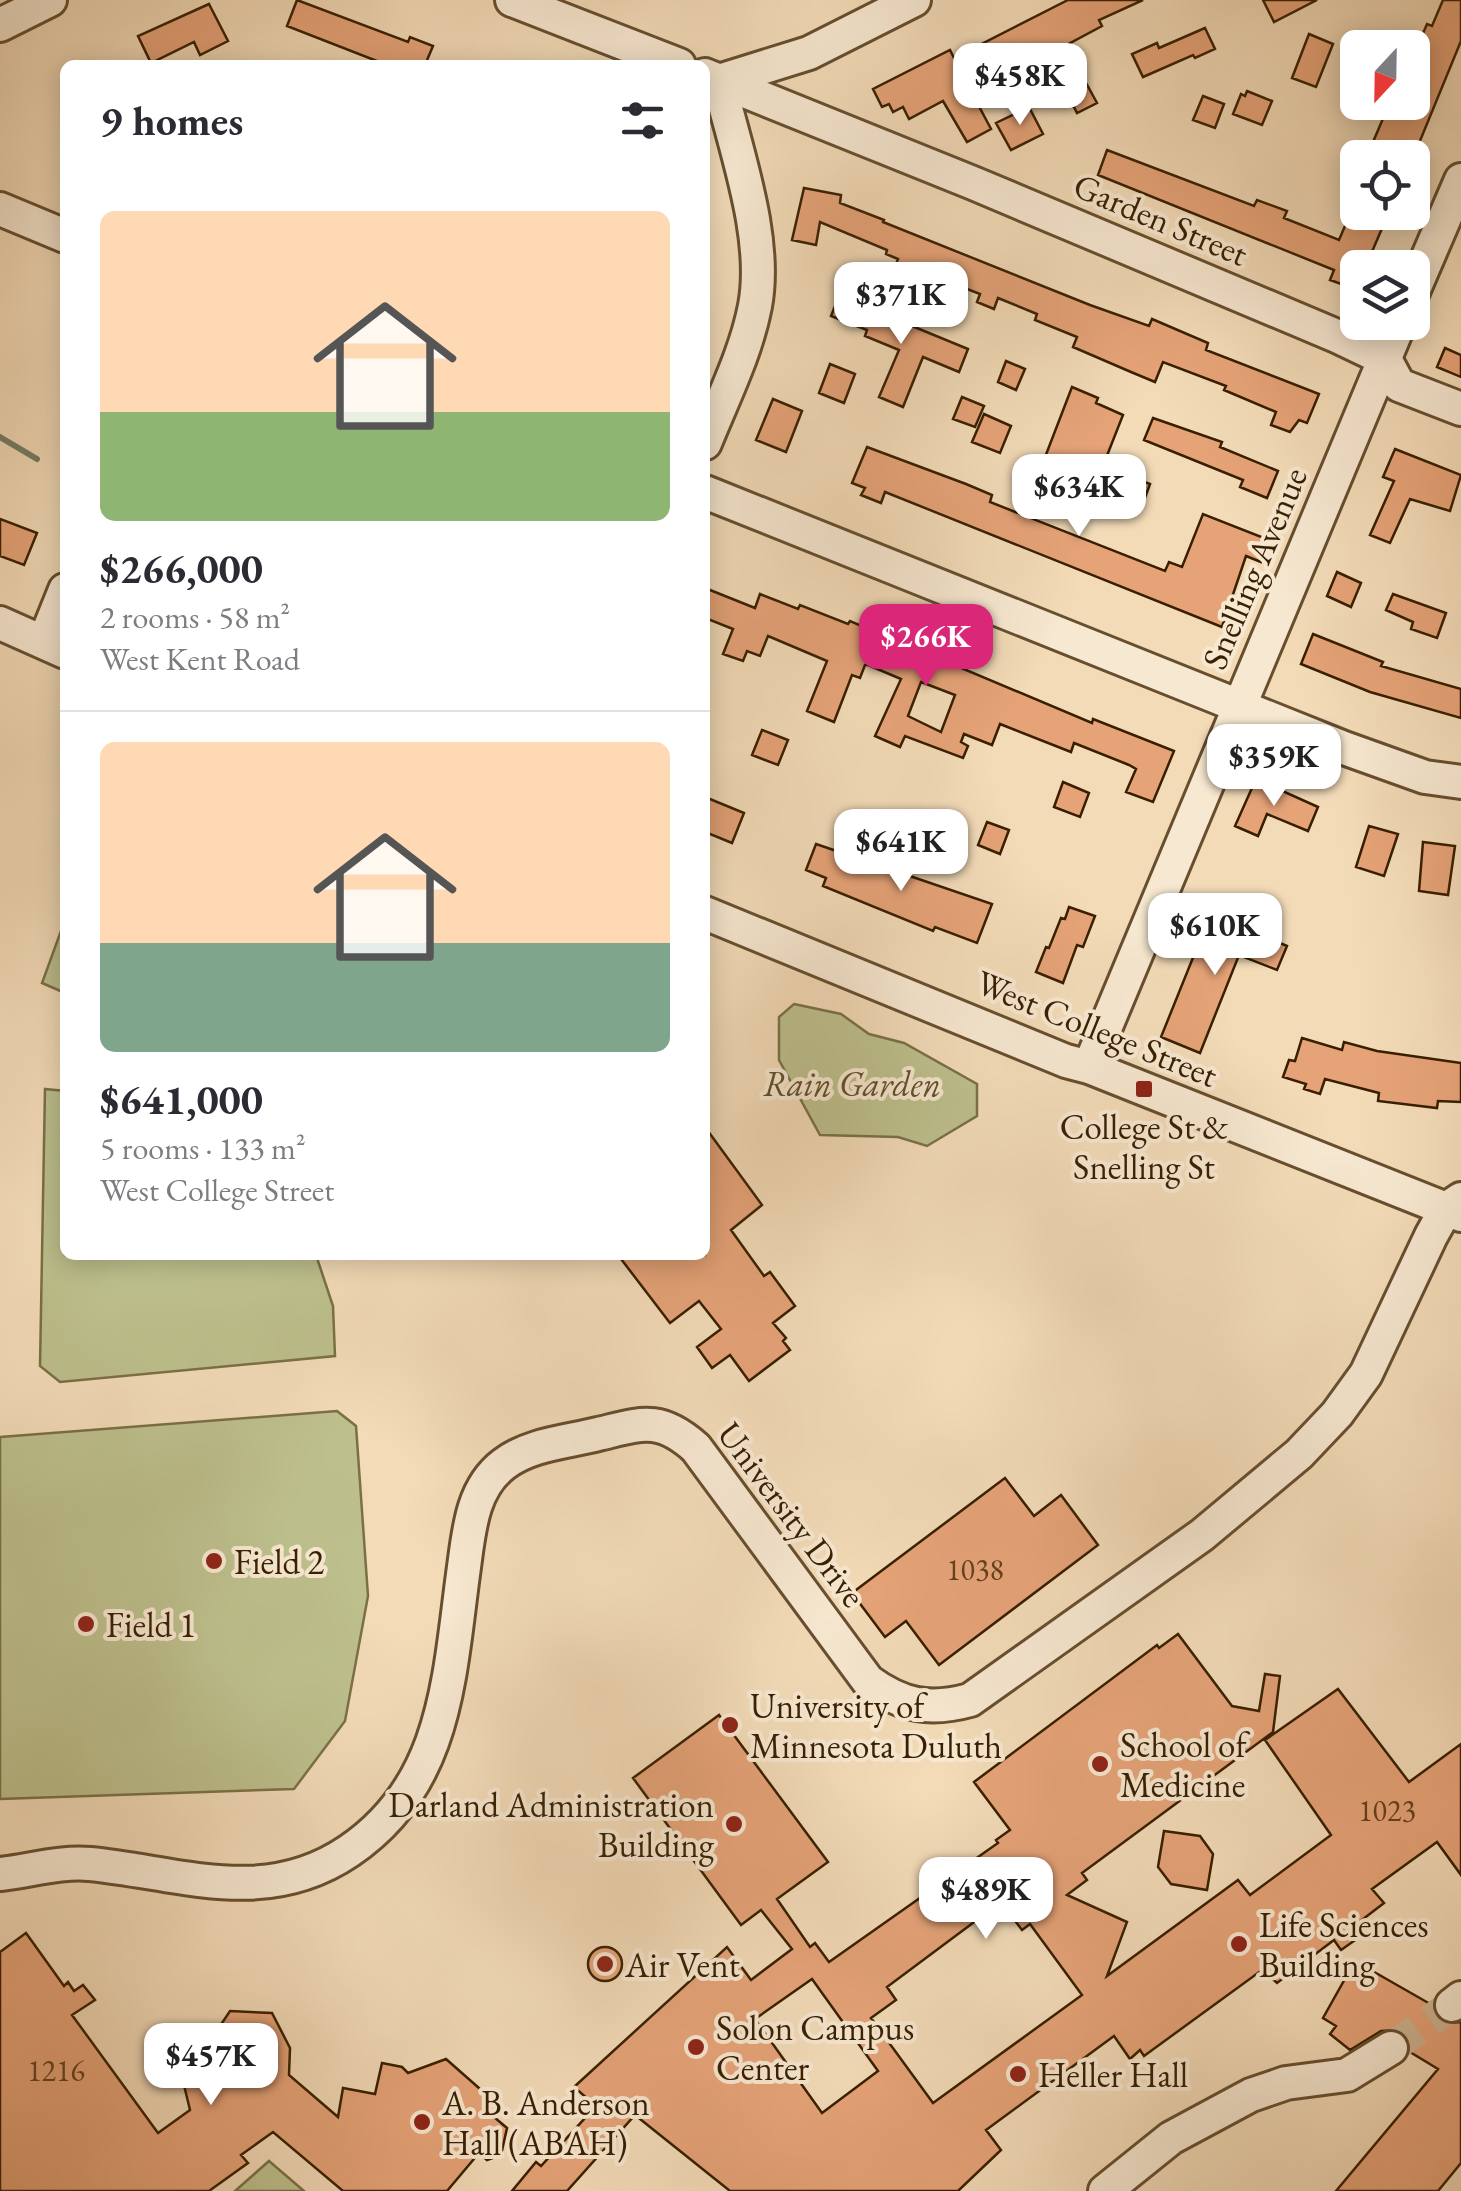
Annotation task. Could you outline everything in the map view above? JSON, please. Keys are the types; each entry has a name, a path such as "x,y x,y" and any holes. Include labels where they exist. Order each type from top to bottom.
{"street":[{"path":"0,25 50,0"},
{"path":"512,0 666,60"},
{"path":"710,431 741,356 755,305 758,267 755,226 712,78 809,53 914,0"},
{"name":"Garden Street","path":"712,78 1340,337 1385,359 1398,385 1461,408"},
{"path":"1430,252 1461,180"},
{"path":"0,209 60,234"},
{"name":"Snelling Avenue","path":"1089,1067 1393,340"},
{"path":"710,494 1239,706 1425,777 1461,782"},
{"path":"0,623 54,647 60,616"},
{"name":"West College Street","path":"710,915 1066,1061 1456,1208"},
{"name":"University Drive","path":"0,1874 86,1863 228,1885 256,1884 317,1868 346,1853 380,1828 396,1810 427,1759 442,1720 471,1518 491,1476 506,1462 537,1448 635,1425 664,1426 680,1433 696,1448 868,1681 888,1695 919,1706 943,1707 970,1700 1202,1535 1299,1454 1337,1414 1366,1374 1456,1208"},
{"path":"1105,2191 1171,2138 1251,2095 1286,2084 1347,2075 1390,2048"}],"green space":[{"path":"60,934 60,991 42,983"},
{"name":"Rain Garden","path":"794,1004 841,1014 869,1034 904,1043 977,1084 977,1116 927,1146 898,1137 820,1135 779,1060 779,1017"},
{"path":"45,1089 60,1090 60,1260 318,1260 333,1306 335,1356 60,1382 40,1366"},
{"path":"337,1411 356,1426 368,1596 345,1721 294,1789 0,1799 0,1437"},
{"path":"269,2161 304,2191 235,2191"}],"building":[{"path":"297,0 408,42 410,37 433,46 427,60 374,60 287,26"},
{"path":"1068,0 1143,0 1099,20 1102,26 973,95 991,129 967,142 943,101 909,119 903,107 893,112 889,104 882,107 873,89 950,50 954,58"},
{"path":"1263,0 1317,0 1274,22"},
{"path":"1443,0 1461,0 1461,41 1430,117 1430,30 1424,30 1427,24 1432,26"},
{"path":"209,4 228,41 200,55 194,42 150,60 138,36"},
{"path":"1205,28 1215,49 1143,77 1132,54 1157,43 1159,48"},
{"path":"1309,34 1333,44 1316,87 1292,78"},
{"path":"1085,81 1097,103 1077,113 1066,91"},
{"path":"1247,91 1272,101 1262,125 1233,114 1241,94 1245,96"},
{"path":"1203,96 1224,104 1215,128 1193,120"},
{"path":"1029,107 1043,134 1011,150 996,123"},
{"path":"1382,120 1429,120 1420,140 1374,140"},
{"path":"1107,150 1254,206 1257,200 1287,211 1284,218 1339,240 1343,230 1381,230 1373,250 1340,250 1340,284 1330,280 1334,270 1098,175"},
{"path":"804,188 841,195 840,203 883,222 1090,305 1149,326 1152,319 1208,343 1206,350 1319,394 1307,423 1299,420 1290,432 1271,425 1276,412 1224,390 1226,386 1163,362 1155,382 1073,347 1077,337 1035,320 1037,314 998,298 994,309 977,302 980,294 916,269 912,279 893,272 898,259 886,254 887,250 820,222 816,245 792,240"},
{"path":"839,296 968,349 959,372 923,357 903,407 879,397 899,350 865,336 867,330 831,316"},
{"path":"1445,348 1461,355 1461,377 1437,367"},
{"path":"1006,361 1025,369 1016,390 998,382"},
{"path":"830,364 855,374 844,403 819,393"},
{"path":"1072,387 1123,415 1097,481 1042,465"},
{"path":"962,397 984,406 975,427 953,419"},
{"path":"773,399 802,411 786,452 756,440"},
{"path":"984,414 1011,426 1000,453 972,442"},
{"path":"1153,418 1222,442 1220,447 1278,471 1267,498 1240,487 1243,480 1144,440"},
{"path":"867,447 966,484 992,495 990,502 1165,571 1169,562 1182,567 1203,514 1269,540 1261,562 1246,556 1222,627 885,492 881,503 861,495 865,488 852,483"},
{"path":"1395,449 1461,475 1450,511 1410,499 1390,543 1370,535 1394,481 1383,477"},
{"path":"1131,477 1150,484 1142,506 1123,499"},
{"path":"0,519 37,533 24,565 0,556"},
{"path":"1337,572 1361,583 1351,607 1327,596"},
{"path":"710,590 755,608 760,594 848,624 850,621 1092,723 1093,719 1174,751 1153,802 1126,792 1136,769 1129,765 1074,743 1071,752 1000,724 992,745 964,734 961,742 968,746 963,758 905,736 900,747 875,736 901,679 865,665 860,678 852,675 834,722 807,711 827,661 768,636 760,656 747,651 743,661 723,654 733,629 710,620","holes":["921,682 955,695 941,732 908,716"]},
{"path":"1393,594 1446,613 1437,638 1411,629 1413,622 1386,610"},
{"path":"1313,634 1383,662 1381,666 1461,689 1461,718 1370,692 1301,664"},
{"path":"762,730 788,740 778,765 752,755"},
{"path":"1256,779 1318,807 1308,831 1267,814 1258,836 1235,826"},
{"path":"1063,782 1089,793 1080,817 1054,807"},
{"path":"710,799 744,813 732,843 710,834"},
{"path":"987,822 1009,830 1000,854 978,845"},
{"path":"1369,826 1398,834 1384,876 1356,867"},
{"path":"1423,842 1455,846 1448,895 1419,891"},
{"path":"816,844 992,904 977,943 935,927 933,931 823,886 826,878 806,870"},
{"path":"1069,907 1095,916 1083,947 1077,945 1063,983 1036,972"},
{"path":"1211,913 1287,946 1277,970 1239,955 1200,1053 1161,1037"},
{"path":"1302,1038 1342,1050 1344,1042 1377,1051 1461,1063 1461,1102 1438,1101 1437,1108 1378,1101 1379,1093 1325,1079 1320,1094 1304,1089 1306,1084 1283,1077 1289,1060 1295,1061"},
{"path":"710,1134 762,1205 731,1230 764,1276 770,1272 795,1306 773,1323 786,1338 783,1341 790,1350 749,1381 730,1355 712,1368 697,1347 721,1329 699,1301 670,1323 622,1260 710,1260"},
{"path":"1005,1478 1034,1516 1061,1495 1098,1545 939,1665 906,1621 885,1637 852,1593"},
{"path":"1178,1634 1232,1706 1259,1711 1265,1674 1280,1676 1273,1732 1082,1873 1087,1880 1067,1895 1127,1922 1107,1976 1238,1880 1250,1895 1331,1835 1265,1740 1338,1689 1409,1782 1461,1744 1461,1875 1437,1842 1372,1889 1384,1903 1354,1926 1361,1936 1341,1950 1334,1940 1277,1983 1262,1970 1144,2056 1140,2050 1130,2059 1114,2036 986,2130 1001,2150 958,2191 730,2191 635,2115 567,2191 512,2191 536,2162 541,2166 596,2106 574,2087 727,1947 751,1980 792,1949 761,1910 741,1925 633,1778 719,1715 828,1862 777,1899 810,1947 815,1943 829,1962 998,1843 996,1840 1010,1830 974,1782 1157,1645 1159,1648","holes":["1001,1902 1022,1930 1030,1924 1082,1995 933,2103 871,2018 896,2000 887,1987","812,1979 878,2071 822,2113 755,2019"]},
{"path":"1164,1831 1200,1836 1213,1854 1207,1890 1171,1884 1158,1867"},
{"path":"26,1933 64,1986 68,1982 74,1991 83,1985 95,2000 72,2015 158,2133 190,2110 183,2081 206,2076 210,2041 230,2011 272,2013 290,2048 289,2075 338,2117 343,2088 375,2094 382,2063 402,2067 408,2073 446,2059 496,2103 494,2117 507,2128 501,2155 487,2160 479,2153 447,2191 343,2191 273,2132 241,2155 248,2163 209,2191 0,2191 0,1952"},
{"name":"Air Vent","path":"605,1947 617,1952 622,1964 617,1976 605,1981 593,1976 588,1964 593,1952"},
{"path":"1355,1961 1432,2005 1444,2023 1461,2022 1461,2163 1438,2191 1336,2191 1438,2069 1410,2052 1408,2038 1400,2030 1381,2031 1350,2050 1330,2034 1336,2026 1323,2018"}],"waterway":[{"path":"0,437 37,459"}],"tunnel":[{"path":"1391,2048 1452,2005"}],"place":[{"name":"College St & Snelling St","path":"1144,1089"},
{"name":"Field 2","path":"214,1561"},
{"name":"Field 1","path":"86,1624"},
{"name":"University of Minnesota Duluth","path":"730,1725"},
{"name":"School of Medicine","path":"1100,1764"},
{"name":"Darland Administration Building","path":"734,1824"},
{"name":"Life Sciences Building","path":"1239,1944"},
{"name":"Air Vent","path":"605,1964"},
{"name":"Solon Campus Center","path":"696,2047"},
{"name":"Heller Hall","path":"1018,2074"},
{"name":"A. B. Anderson Hall (ABAH)","path":"422,2122"}]}
